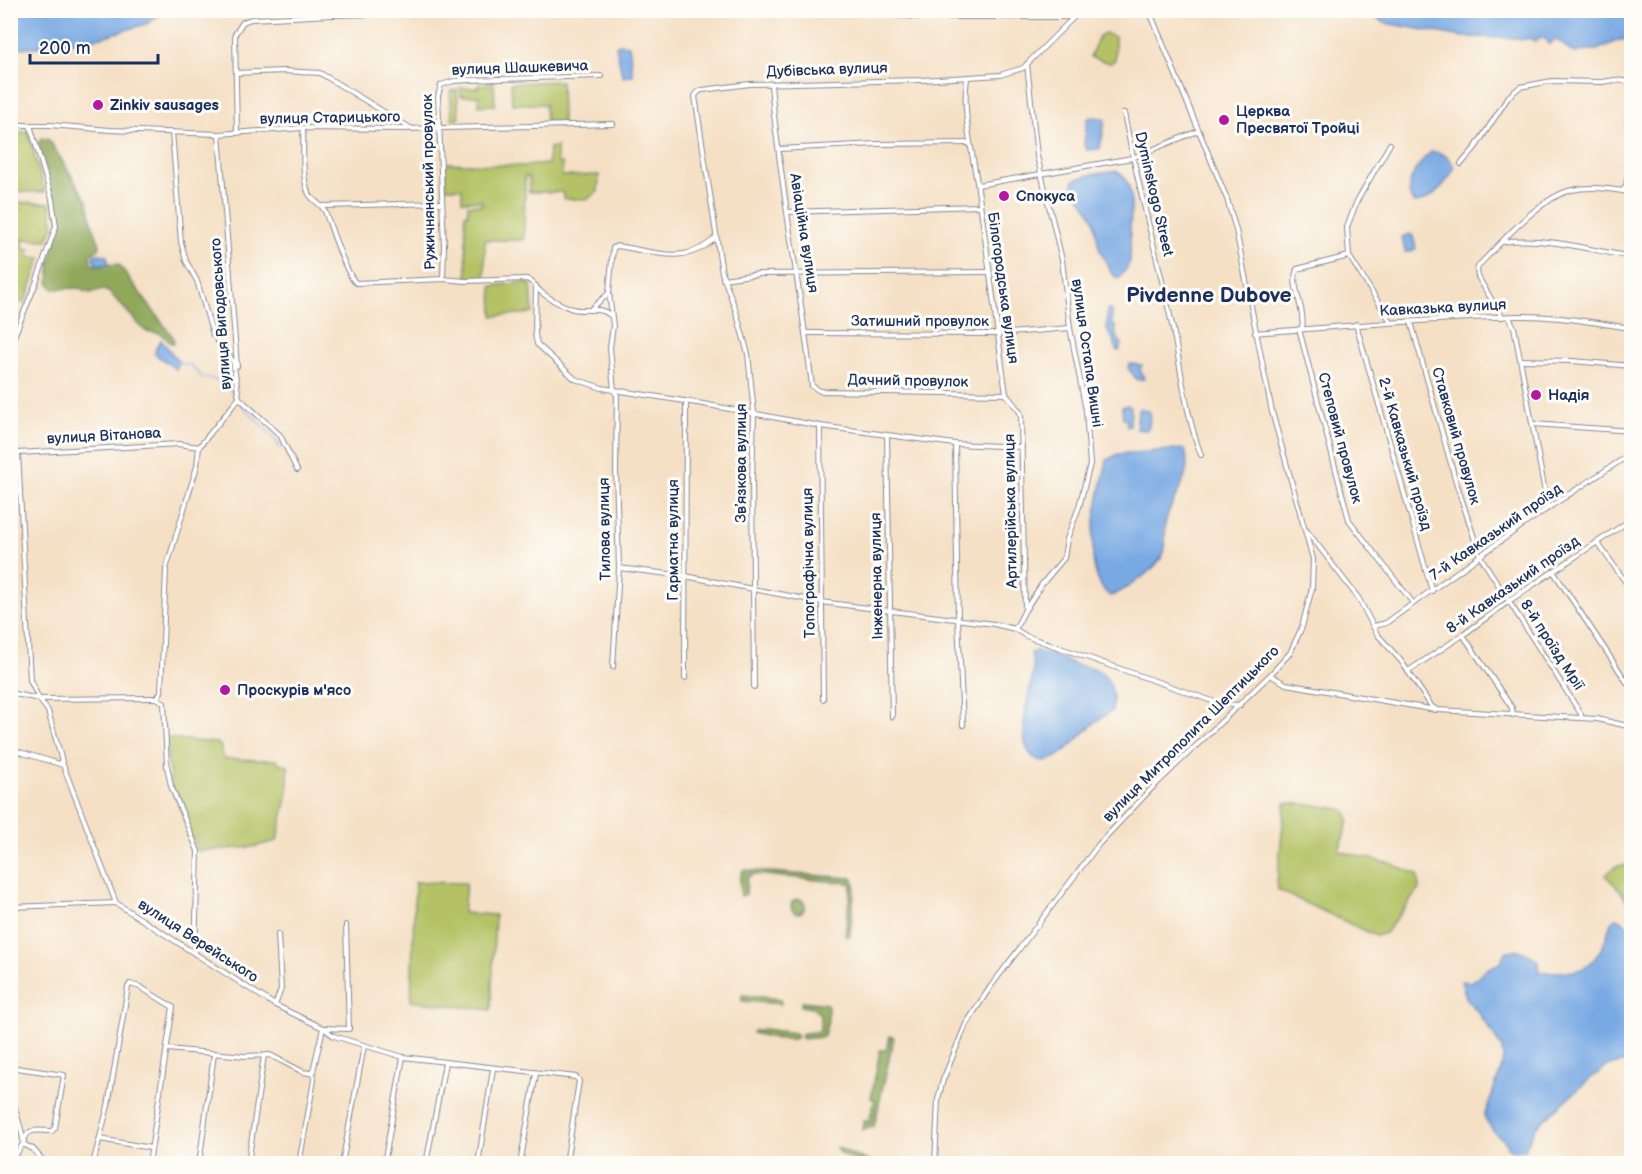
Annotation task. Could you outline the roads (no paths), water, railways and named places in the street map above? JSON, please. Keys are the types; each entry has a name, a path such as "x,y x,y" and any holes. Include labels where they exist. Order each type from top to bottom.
{"street":[{"path":"237,133 235,34 243,22 251,19 332,15 555,10"},
{"path":"867,10 880,14 920,17 1073,17"},
{"name":"Дубівська вулиця","path":"718,245 695,96 698,92 750,84 967,78 1000,75 1023,68 1081,10"},
{"name":"вулиця Митрополита Шептицького","path":"935,1164 939,1099 944,1080 966,1024 991,986 1100,844 1152,788 1240,705 1290,653 1298,639 1310,597 1314,571 1313,559 1272,412 1236,230 1227,199 1149,10"},
{"name":"вулиця Остапа Вишні","path":"1015,629 1042,584 1064,558 1067,539 1079,507 1090,465 1086,411 1070,328 1062,260 1040,176 1032,127 1027,64"},
{"path":"236,73 283,71 320,73 413,129"},
{"name":"вулиця Шашкевича","path":"441,85 453,81 469,80 601,76"},
{"name":"Білогородська вулиця","path":"967,78 965,92 970,143 978,185 1006,394"},
{"path":"1461,165 1509,96 1520,87 1552,81 1632,82"},
{"name":"Ружичнянський провулок","path":"441,85 438,96 444,246 443,279"},
{"name":"Авіаційна вулиця","path":"771,85 812,386"},
{"name":"Dyminskogo Street","path":"1124,113 1132,158 1157,258 1186,403 1201,455"},
{"path":"402,129 403,123"},
{"name":"вулиця Старицького","path":"10,125 219,134 303,128 413,129 613,124"},
{"path":"10,346 56,226 52,200 30,125"},
{"path":"303,128 308,190 314,201 322,206 442,203"},
{"path":"978,185 1040,176 1132,158 1198,131"},
{"path":"157,698 161,692 166,569 197,466 199,447 239,398 236,370 230,355 213,335 197,281 184,254 181,242 172,132"},
{"name":"вулиця Вигодовського","path":"219,134 239,398 280,435 297,470"},
{"path":"779,149 877,144 970,143"},
{"path":"1390,144 1351,214 1347,227 1349,256 1391,322"},
{"path":"1622,191 1626,186 1632,145"},
{"path":"1502,317 1476,270 1529,216 1563,193 1582,189 1632,193"},
{"path":"322,206 350,274 357,283 443,279 465,281 527,279 549,298 573,309 603,311 611,316"},
{"path":"787,212 980,206"},
{"name":"Тилова вулиця","path":"613,667 619,568 616,470 617,395 614,391 610,348 613,326 609,292 613,248 617,246 673,255 703,249 716,237"},
{"path":"1502,242 1522,240 1564,244 1632,257"},
{"name":"Звʼязкова вулиця","path":"718,245 723,279 736,311 748,354 754,413 752,479 754,687"},
{"name":"Степовий провулок","path":"1349,256 1297,269 1295,281 1303,311 1301,329 1349,520 1413,603"},
{"path":"723,279 759,274 988,272"},
{"path":"536,286 535,334 537,344 575,379 614,391 686,401 820,426 955,444 1022,447"},
{"path":"592,309 609,292"},
{"name":"Кавказька вулиця","path":"1255,333 1356,324 1502,317 1549,318 1632,328"},
{"path":"1509,317 1514,327 1521,360 1548,508"},
{"name":"Ставковий провулок","path":"1411,322 1456,482 1480,556"},
{"name":"2-й Кавказький проїзд","path":"1356,324 1432,591"},
{"name":"Затишний провулок","path":"806,333 998,334 1070,328"},
{"path":"230,355 233,357 236,354"},
{"path":"1521,360 1632,366"},
{"name":"Дачний провулок","path":"812,386 817,390 830,391 1006,394"},
{"name":"Артилерійська вулиця","path":"1006,394 1020,412 1025,610"},
{"name":"Гарматна вулиця","path":"685,678 686,401"},
{"path":"1533,424 1632,431"},
{"name":"Топографічна вулиця","path":"820,426 824,699"},
{"name":"Інженерна вулиця","path":"887,435 892,717"},
{"name":"вулиця Вітанова","path":"10,449 18,453 179,444 199,447"},
{"path":"955,444 958,620 963,725"},
{"name":"вулиця Верейського","path":"18,453 30,680 48,711 63,765 116,903 275,1005 334,1036 403,1057 576,1077 579,1081 578,1095 566,1164"},
{"name":"7-й Кавказький проїзд","path":"1374,626 1386,623 1548,508 1632,453"},
{"name":"8-й Кавказький проїзд","path":"1408,671 1632,519"},
{"path":"1303,525 1314,543 1326,554 1359,599 1386,645 1408,671 1432,706 1438,710"},
{"path":"1597,542 1632,591"},
{"name":"8-й проїзд Мрії","path":"1480,556 1563,684 1581,714 1581,718"},
{"path":"619,568 685,576 821,602 994,624 1015,629 1026,636 1221,704 1240,705"},
{"path":"1553,571 1632,690"},
{"path":"1463,635 1512,708 1513,715"},
{"path":"1270,675 1287,684 1438,710 1598,719 1632,727"},
{"path":"10,693 39,699 157,698 164,703 167,766 171,786 198,851 195,955"},
{"path":"10,749 63,765"},
{"path":"10,907 116,903"},
{"path":"299,1164 322,1028 349,1029 346,925"},
{"path":"275,1005 281,990 278,934"},
{"path":"10,943 12,966 10,969"},
{"path":"93,1164 100,1139 130,984 140,987 173,1007 149,1164"},
{"path":"342,1164 364,1046"},
{"path":"167,1049 258,1057 270,1055 303,1072 313,1071"},
{"path":"199,1164 214,1054"},
{"path":"248,1164 264,1055"},
{"path":"384,1164 403,1057"},
{"path":"426,1164 445,1063"},
{"path":"10,1067 64,1075 54,1130 30,1131 26,1134 23,1144 10,1163"},
{"path":"478,1164 493,1069"},
{"path":"520,1164 536,1074"},
{"path":"10,1092 23,1144"},
{"path":"21,1129 26,1134"},
{"path":"100,1139 152,1148"},
{"path":"23,1144 33,1149 46,1164"}],"water":[{"path":"20,10 165,11 146,24 102,37 43,47 11,48 11,35 16,33 18,25 11,22 11,12 16,13"},
{"path":"1364,11 1631,11 1631,38 1617,41 1597,50 1576,53 1554,39 1548,44 1545,38 1535,41 1529,38 1521,40 1463,37 1385,23"},
{"path":"629,45 633,75 624,77 622,75 616,46"},
{"path":"1104,118 1105,121 1100,149 1087,150 1084,144 1087,119"},
{"path":"1431,152 1446,156 1454,169 1438,191 1421,202 1414,203 1410,197 1410,183 1421,162"},
{"path":"1116,171 1127,182 1131,198 1130,261 1117,278 1112,274 1099,248 1094,219 1073,185 1074,180 1089,175"},
{"path":"1409,234 1413,236 1416,248 1405,252 1402,237"},
{"path":"94,255 106,255 109,263 105,265 95,263"},
{"path":"1107,310 1112,310 1112,326 1115,326 1116,337 1122,344 1119,351 1116,350 1114,341 1107,330"},
{"path":"161,340 179,362 176,369 155,354"},
{"path":"1129,364 1142,365 1140,369 1144,379 1137,380 1128,368"},
{"path":"1127,405 1131,407 1130,426 1127,427 1122,407"},
{"path":"1140,408 1150,412 1149,427 1146,430 1136,429"},
{"path":"1185,449 1186,471 1167,515 1165,549 1162,557 1138,580 1110,596 1100,584 1093,551 1096,511 1107,460 1118,454"},
{"path":"1036,651 1098,671 1107,679 1113,697 1112,711 1095,722 1069,748 1055,758 1046,761 1033,757 1027,749 1025,740 1025,716 1033,669 1031,653"},
{"path":"1616,918 1623,921 1631,931 1631,1061 1608,1066 1591,1078 1535,1128 1525,1149 1515,1151 1510,1149 1484,1117 1501,1069 1502,1048 1479,1013 1467,1000 1461,981 1471,982 1487,969 1500,963 1505,952 1514,950 1526,953 1538,961 1539,972 1580,969 1594,959"}],"waterway":[{"path":"180,363 190,365 202,377 221,383 236,397"},
{"path":"240,403 274,438 281,449"}],"place":[{"name":"Zinkiv sausages","path":"98,105"},
{"name":"Церква Пресвятої Тройці","path":"1224,120"},
{"name":"Спокуса","path":"1004,196"},
{"name":"Надія","path":"1536,395"},
{"name":"Проскурів м'ясо","path":"225,690"}],"district":[{"name":"Pivdenne Dubove","path":"1209,295"}]}
